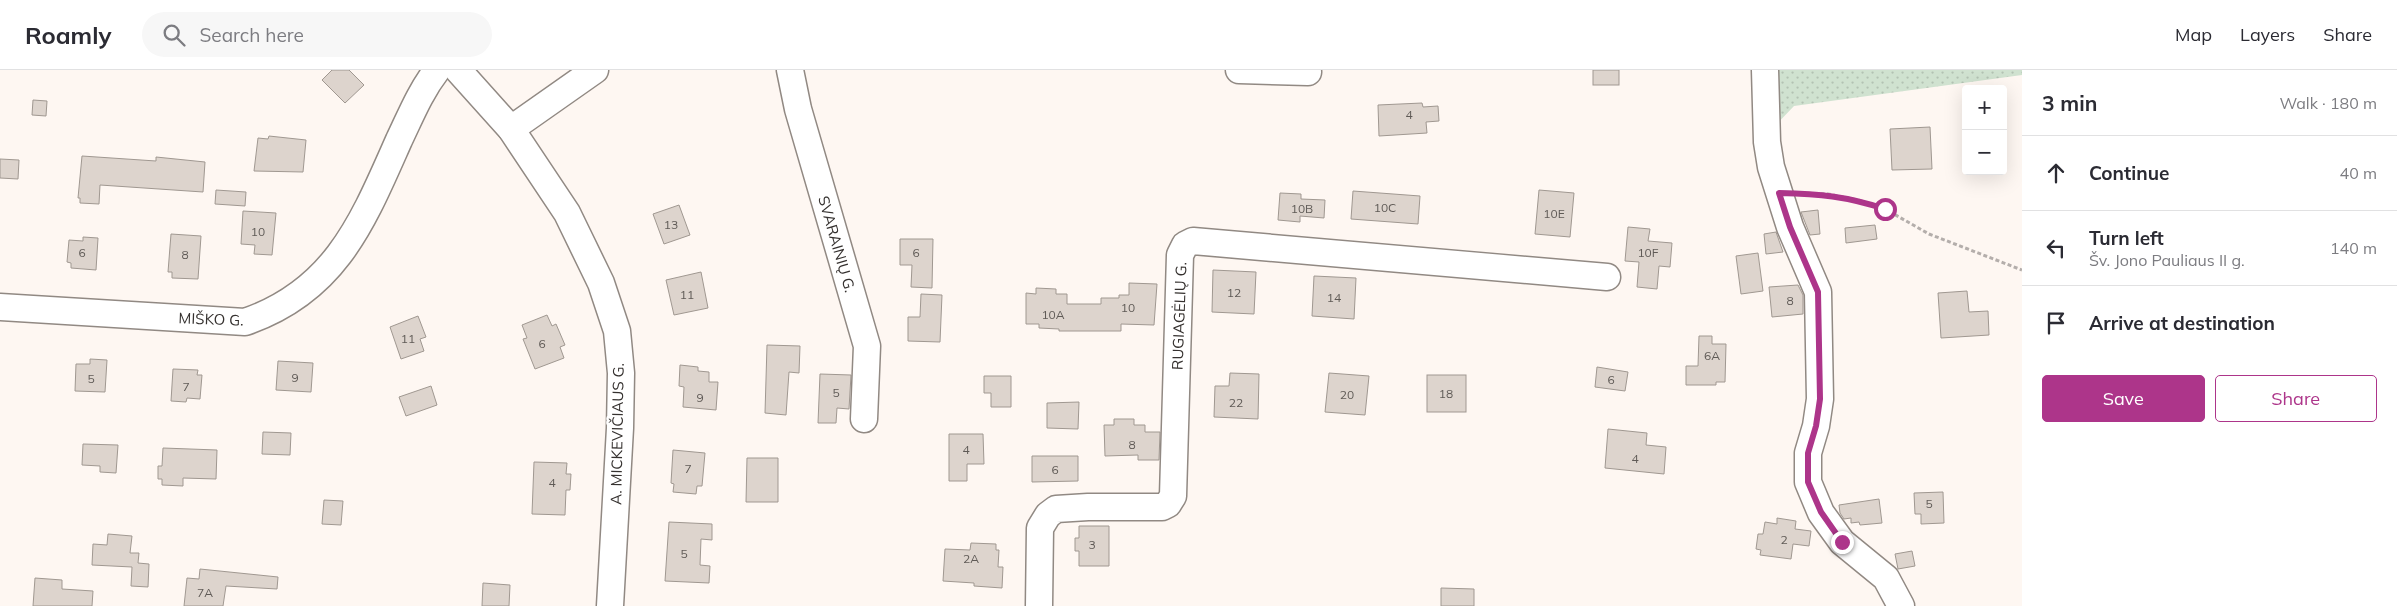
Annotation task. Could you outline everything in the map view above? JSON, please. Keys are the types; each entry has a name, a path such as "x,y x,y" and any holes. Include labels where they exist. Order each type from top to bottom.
{"street":[{"name":"MIŠKO G.","path":"0,307 245,322 268,314 301,294 330,267 351,241 373,199 422,90 437,70"},
{"name":"A. MICKEVIČIAUS G.","path":"458,70 511,129 567,214 601,283 617,331 621,373 620,428 610,606"},
{"path":"511,129 595,70"},
{"name":"SVARAINIŲ G.","path":"790,70 798,109 868,346 864,419"},
{"path":"1239,70 1308,72"},
{"path":"1765,70 1767,142 1779,193 1790,227 1818,292 1820,399 1816,426 1808,453 1808,482 1821,512 1842,542 1886,578 1901,606"},
{"name":"RUGIAGĖLIŲ G.","path":"1039,606 1040,528 1048,515 1056,510 1088,507 1162,507 1168,504 1173,496 1180,255 1185,246 1193,241 1607,277"}],"path":[{"path":"1779,193 1828,194 1858,200 1885,209 1928,234 2022,270"}],"green space":[{"path":"1770,70 2022,70 2022,75 1794,106 1773,128"}],"building":[{"path":"332,70 349,70 364,85 345,103 322,80"},
{"path":"1593,70 1619,70 1619,85 1593,85"},
{"path":"33,100 47,101 46,116 32,115"},
{"path":"1422,103 1423,107 1438,106 1439,121 1426,122 1427,133 1379,136 1378,105"},
{"path":"1930,127 1932,169 1892,170 1890,129"},
{"path":"269,136 306,140 303,172 254,171 258,138 268,139"},
{"path":"82,156 156,161 156,157 205,162 203,192 100,185 99,204 80,203 80,198 78,198"},
{"path":"0,159 19,160 18,179 0,178"},
{"path":"216,190 246,192 245,206 215,204"},
{"path":"1539,190 1574,193 1570,237 1535,234"},
{"path":"1353,191 1420,196 1418,224 1351,219"},
{"path":"1280,193 1301,194 1301,199 1325,200 1324,218 1300,216 1300,222 1278,220"},
{"path":"679,205 690,235 664,244 653,214"},
{"path":"1818,210 1820,234 1810,235 1801,212"},
{"path":"243,211 276,213 272,255 254,254 255,245 241,244"},
{"path":"1875,225 1877,239 1846,243 1845,228"},
{"path":"1628,227 1650,229 1648,241 1672,243 1670,267 1659,266 1657,289 1637,287 1639,262 1625,261"},
{"path":"1776,232 1783,252 1766,254 1764,234"},
{"path":"171,234 201,236 198,279 172,278 172,272 168,272"},
{"path":"83,237 98,238 96,270 71,268 71,263 67,262 69,240 83,241"},
{"path":"900,239 933,239 932,288 911,287 912,265 900,265"},
{"path":"1758,253 1763,291 1741,294 1736,256"},
{"path":"1213,270 1256,272 1254,314 1212,312"},
{"path":"701,272 708,308 674,315 666,280"},
{"path":"1314,276 1356,278 1354,319 1312,316"},
{"path":"1129,283 1157,284 1154,325 1121,324 1121,331 1059,331 1059,329 1039,328 1039,324 1026,324 1026,293 1036,294 1036,288 1056,289 1056,294 1067,294 1067,304 1101,304 1101,298 1119,298 1119,295 1129,295"},
{"path":"1798,285 1803,295 1803,314 1772,317 1769,287"},
{"path":"1967,291 1969,312 1988,311 1989,335 1941,338 1938,293"},
{"path":"921,294 942,295 940,342 908,341 908,317 920,317"},
{"path":"547,315 552,326 556,324 565,345 560,347 564,358 535,369 523,339 527,338 522,325"},
{"path":"418,316 426,337 420,339 424,351 401,359 390,327"},
{"path":"1699,336 1712,336 1712,344 1726,344 1725,382 1716,382 1716,385 1686,385 1686,366 1698,366"},
{"path":"767,345 800,346 799,373 789,372 786,415 765,413"},
{"path":"90,359 107,360 105,392 75,391 76,364 90,364"},
{"path":"278,361 313,363 311,392 276,390"},
{"path":"680,365 698,367 698,371 709,372 709,382 718,382 716,410 683,407 684,387 679,386"},
{"path":"1597,367 1628,372 1625,391 1595,387"},
{"path":"173,369 198,370 197,375 202,375 200,399 187,398 186,402 171,401"},
{"path":"1230,373 1259,374 1258,419 1214,417 1215,386 1229,386"},
{"path":"1329,373 1369,376 1365,415 1325,412"},
{"path":"820,374 851,375 849,409 837,408 836,423 818,423"},
{"path":"1427,375 1466,375 1466,412 1427,412"},
{"path":"984,376 1011,376 1011,407 991,407 991,393 984,393"},
{"path":"431,386 437,405 406,416 399,397"},
{"path":"1079,402 1078,429 1047,428 1047,403"},
{"path":"1114,419 1134,419 1134,425 1145,425 1145,432 1160,432 1159,460 1138,460 1138,455 1105,456 1104,425 1114,425"},
{"path":"1608,429 1647,433 1646,445 1666,447 1664,474 1605,468"},
{"path":"263,432 291,433 290,455 262,454"},
{"path":"949,434 983,434 984,464 967,464 967,481 949,481"},
{"path":"83,444 118,445 116,473 100,472 100,466 82,465"},
{"path":"163,448 217,450 216,479 183,478 183,486 162,485 162,479 158,479 158,466 162,466"},
{"path":"673,450 705,453 702,486 697,486 696,494 673,492 674,484 671,483"},
{"path":"1032,456 1078,456 1078,481 1032,482"},
{"path":"747,458 778,458 778,502 746,502"},
{"path":"534,462 567,463 566,474 571,474 570,490 566,490 565,515 532,514"},
{"path":"1943,492 1944,523 1921,524 1921,514 1915,514 1914,493"},
{"path":"1879,499 1882,523 1860,525 1859,522 1851,523 1851,518 1844,519 1840,513 1839,505"},
{"path":"324,500 343,501 341,525 322,524"},
{"path":"1777,518 1796,521 1795,529 1811,531 1809,546 1793,544 1791,559 1760,555 1761,550 1756,549 1758,534 1763,534 1765,522 1777,524"},
{"path":"669,522 712,524 712,540 701,539 700,565 710,566 709,583 665,581"},
{"path":"1079,526 1109,526 1109,566 1079,566 1079,551 1075,551 1075,538 1079,538"},
{"path":"108,534 132,536 130,553 139,553 138,563 149,564 148,587 131,586 132,567 92,565 93,544 107,545"},
{"path":"971,543 996,544 996,550 999,550 998,567 1003,567 1002,588 974,586 974,583 943,581 945,549 970,550"},
{"path":"1912,551 1915,566 1898,569 1895,554"},
{"path":"200,569 278,577 277,589 226,586 223,606 184,606 187,578 199,579"},
{"path":"35,578 62,580 62,589 93,591 92,606 33,606"},
{"path":"483,583 510,585 509,606 482,606"},
{"path":"1441,588 1474,589 1474,606 1441,606"}],"route":[{"path":"1842,542 1821,512 1808,482 1808,453 1816,426 1820,399 1820,314 1818,292 1790,227 1779,193 1828,194 1858,200 1885,209"}]}
